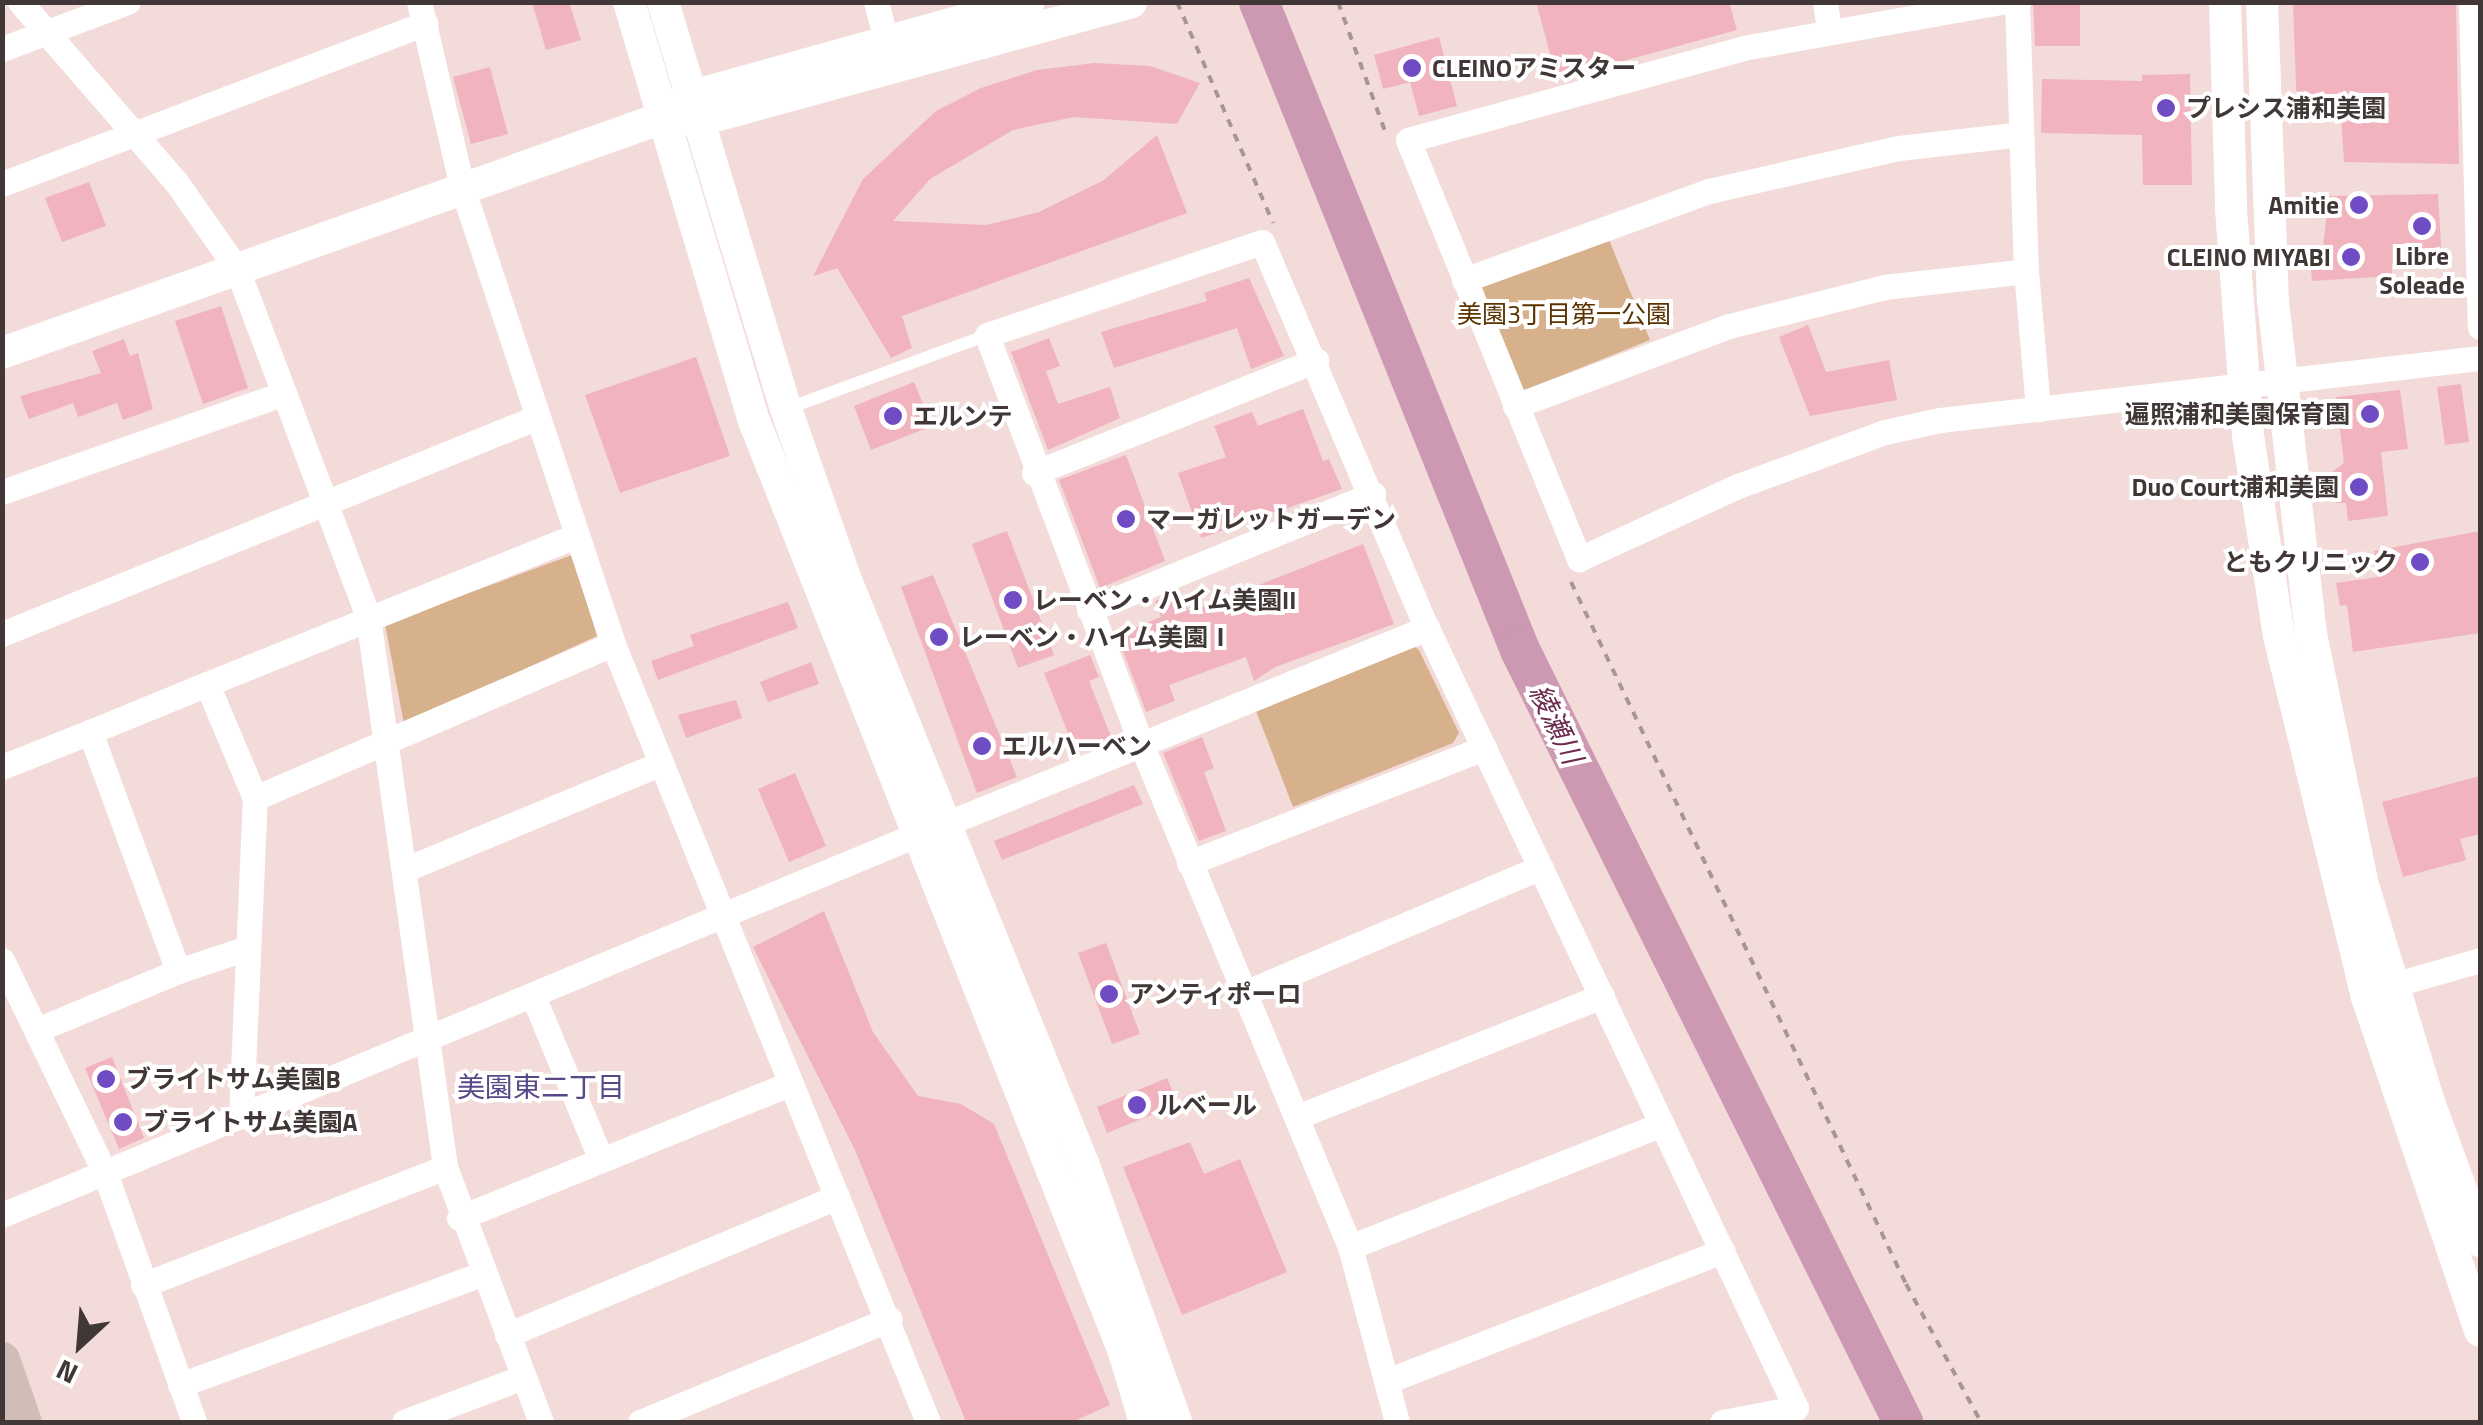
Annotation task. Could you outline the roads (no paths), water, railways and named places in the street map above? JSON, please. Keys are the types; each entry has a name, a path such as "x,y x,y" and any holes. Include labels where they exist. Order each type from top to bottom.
{"main road":[{"path":"2,1360 24,1422"}],"street":[{"path":"20,2 131,131 237,269 368,617 390,744 445,1168 460,1218 541,1422"},
{"path":"2,49 128,2"},
{"path":"628,2 754,421 930,830 1084,1163 1176,1422"},
{"path":"664,2 786,409 930,830 1123,1349 1145,1422"},
{"path":"876,2 887,44"},
{"path":"2,353 662,118 1029,2"},
{"path":"693,109 1131,2"},
{"path":"1825,2 1829,30"},
{"path":"2002,2 1829,30 1408,140 1580,559 1738,486 1886,432 2038,409 2480,358"},
{"path":"2018,2 2026,272 2038,409"},
{"path":"2226,2 2244,387 2279,636 2337,893 2402,1110 2480,1330"},
{"path":"2262,2 2280,382 2311,634 2334,758 2393,985 2480,1241"},
{"path":"2480,7 2471,8 2479,176 2480,327"},
{"path":"2,184 422,13 462,187 535,418 613,644 890,1319 928,1422"},
{"path":"1464,280 1709,190 1880,152 2022,134"},
{"path":"1397,1422 1350,1247 1299,1116 1142,746 1034,473 986,335 1262,242 1316,360 1427,628 1602,996 1659,1126 1796,1408 1722,1422"},
{"path":"1514,406 1729,326 1884,287 2026,272"},
{"path":"1034,473 1316,360"},
{"path":"2,492 284,394"},
{"path":"2,634 535,418"},
{"path":"1088,610 1373,494"},
{"path":"2,766 576,536"},
{"path":"2,1216 1427,628"},
{"path":"254,798 390,744 613,644"},
{"path":"207,684 254,798 241,1116"},
{"path":"90,732 178,970"},
{"path":"1189,863 1484,748"},
{"path":"406,868 660,764"},
{"path":"1246,992 1540,867"},
{"path":"39,1029 178,970 247,948"},
{"path":"2,960 39,1029 105,1173 194,1422"},
{"path":"2393,985 2480,960"},
{"path":"533,996 601,1160"},
{"path":"1299,1116 1602,996"},
{"path":"460,1218 790,1083"},
{"path":"1350,1247 1659,1126"},
{"path":"143,1284 445,1168"},
{"path":"507,1335 838,1197"},
{"path":"1387,1381 1723,1251"},
{"path":"180,1385 482,1274"},
{"path":"640,1422 890,1319"},
{"path":"404,1422 523,1377"}],"lane":[{"path":"786,409 986,335"}],"waterway":[{"name":"綾瀬川","path":"1259,2 1520,650 1903,1422"}],"place":[{"name":"CLEINOアミスター","path":"1412,68"},
{"name":"プレシス浦和美園","path":"2166,108"},
{"name":"Amitie","path":"2359,205"},
{"name":"Libre Soleade","path":"2422,226"},
{"name":"CLEINO MIYABI","path":"2351,257"},
{"name":"遍照浦和美園保育園","path":"2370,414"},
{"name":"エルンテ","path":"893,416"},
{"name":"Duo Court浦和美園","path":"2359,487"},
{"name":"マーガレットガーデン","path":"1126,519"},
{"name":"ともクリニック","path":"2420,562"},
{"name":"レーベン・ハイム美園II","path":"1013,600"},
{"name":"レーベン・ハイム美園Ⅰ","path":"939,637"},
{"name":"エルハーベン","path":"982,746"},
{"name":"アンティポーロ","path":"1109,994"},
{"name":"ブライトサム美園B","path":"106,1079"},
{"name":"ルベール","path":"1137,1105"},
{"name":"ブライトサム美園A","path":"123,1122"}],"district":[{"name":"美園東二丁目","path":"541,1087"}],"park label":[{"name":"美園3丁目第一公園","path":"1564,314"}]}
